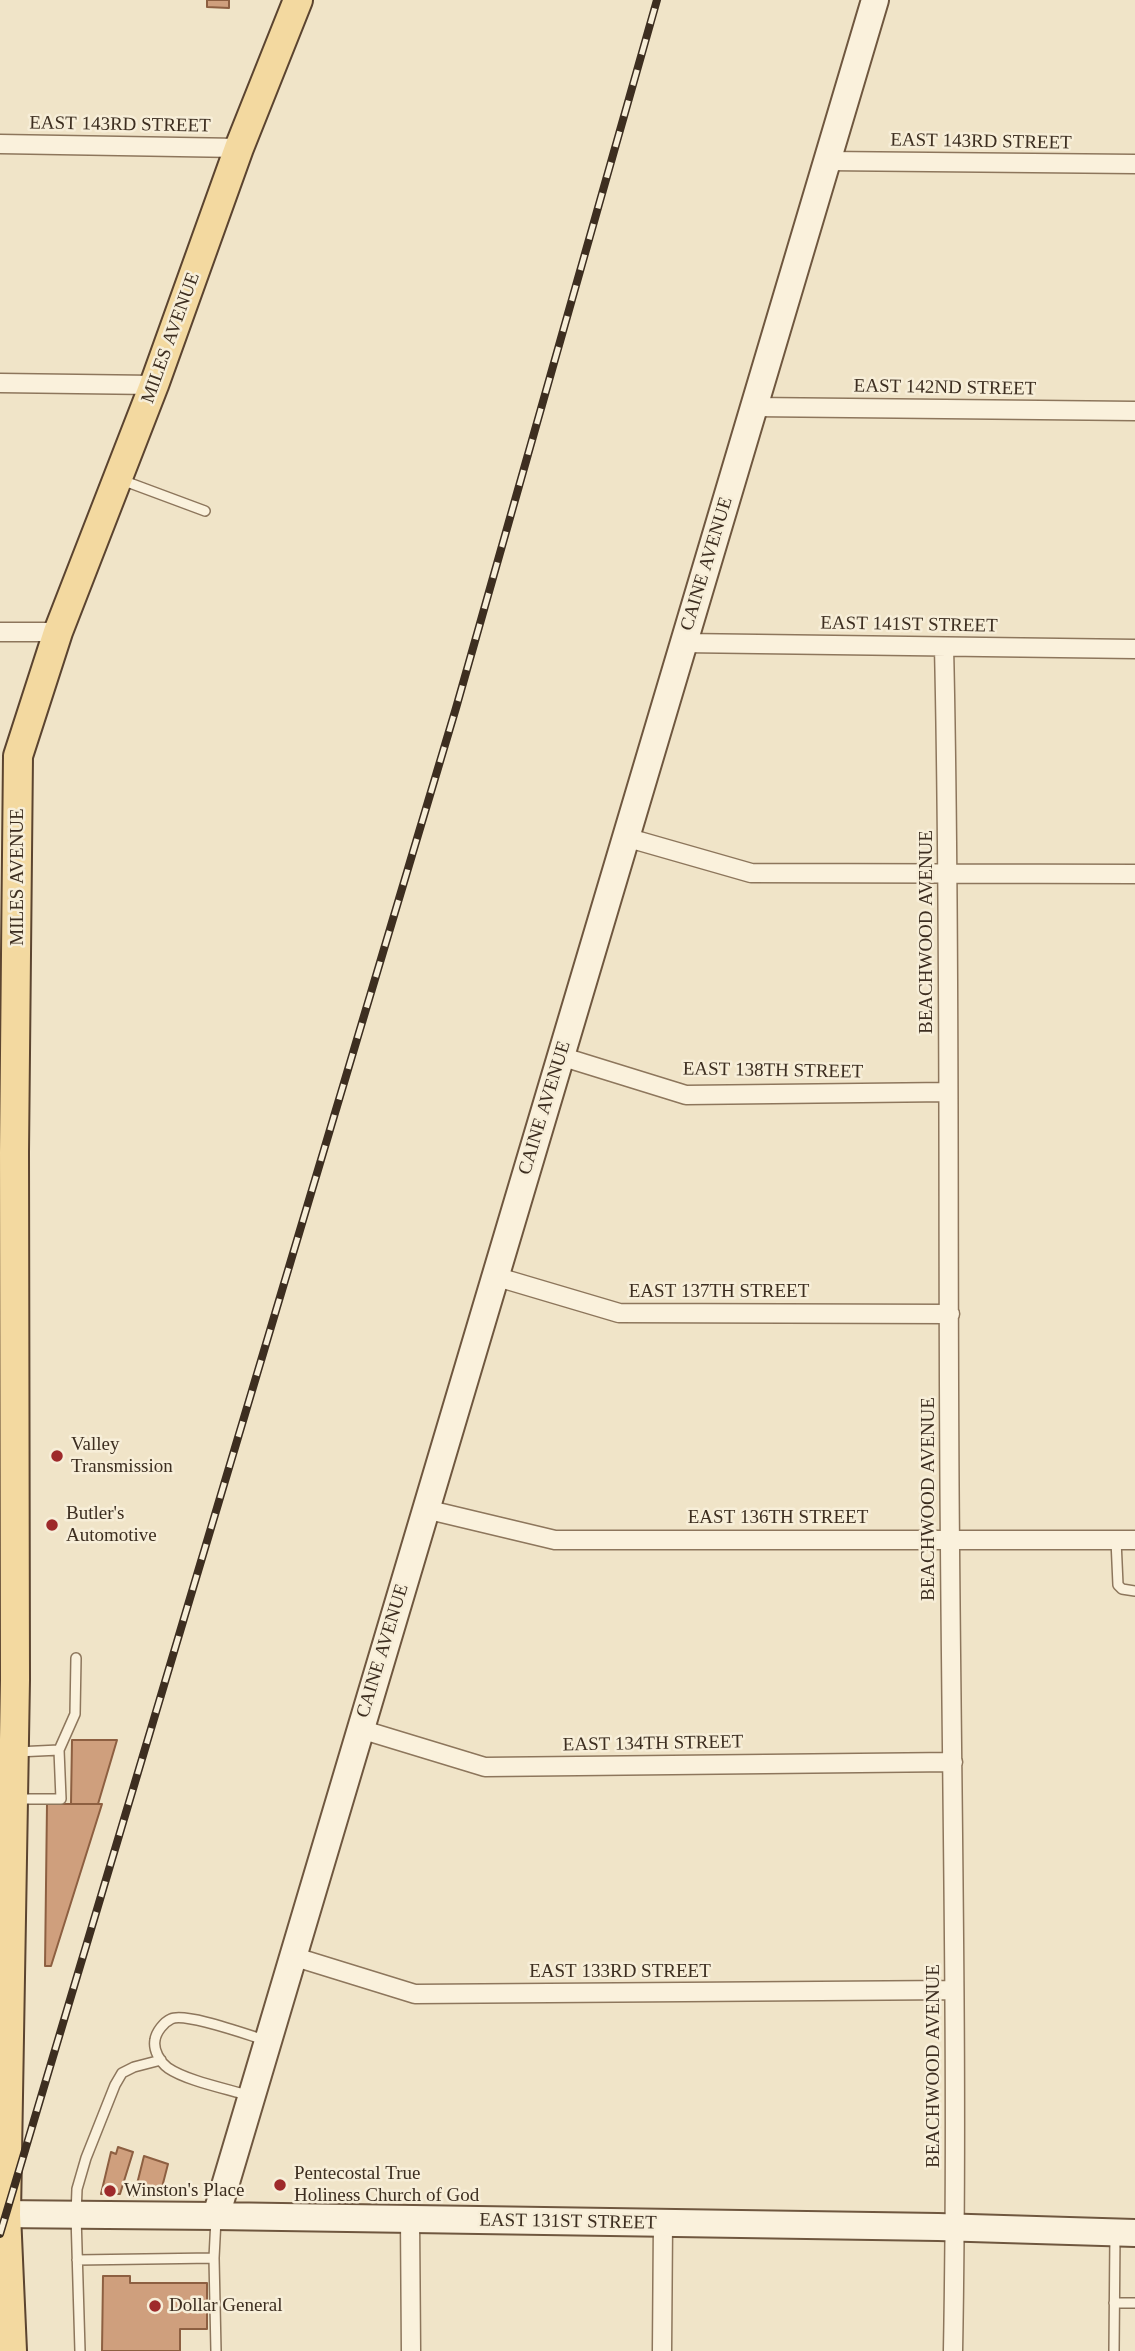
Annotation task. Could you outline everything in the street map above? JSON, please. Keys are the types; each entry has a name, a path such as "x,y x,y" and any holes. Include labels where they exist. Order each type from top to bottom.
{"main road":[{"name":"MILES AVENUE","path":"12,2351 3,2214 7,1799 14,1752 8,1679 9,887 18,756 58,632 154,385 239,148 298,0"}],"street":[{"name":"CAINE AVENUE","path":"216,2216 875,0"},
{"name":"EAST 143RD STREET","path":"0,144 239,148"},
{"name":"EAST 143RD STREET","path":"827,161 1135,164"},
{"path":"0,383 154,385"},
{"name":"EAST 142ND STREET","path":"754,407 1135,411"},
{"path":"0,632 58,632"},
{"name":"EAST 141ST STREET","path":"683,643 1135,649"},
{"name":"BEACHWOOD AVENUE","path":"944,647 948,873 956,2227 953,2351"},
{"path":"625,837 751,873 1135,874"},
{"name":"EAST 138TH STREET","path":"560,1056 686,1095 948,1092"},
{"name":"EAST 137TH STREET","path":"494,1276 619,1313 950,1314"},
{"name":"EAST 136TH STREET","path":"425,1509 555,1540 1135,1540"},
{"name":"EAST 134TH STREET","path":"360,1729 485,1767 953,1762"},
{"name":"EAST 133RD STREET","path":"292,1956 415,1994 954,1990"},
{"name":"EAST 131ST STREET","path":"3,2214 956,2227 1125,2233"},
{"path":"410,2219 411,2351"},
{"path":"662,2351 663,2224"}],"lane":[{"path":"118,479 205,511"},
{"path":"1116,1540 1118,1585 1122,1589 1135,1591"},
{"path":"7,1799 61,1799 60,1750 75,1714 76,1658"},
{"path":"14,1752 60,1750"},
{"path":"251,2096 177,2073 165,2066 157,2054 155,2041 160,2028 172,2018 190,2018 267,2040"},
{"path":"80,2351 77,2189 86,2158 122,2073 161,2060"},
{"path":"216,2216 216,2351"},
{"path":"1114,2351 1114,2303 1125,2233"},
{"path":"77,2260 214,2258"},
{"path":"1114,2303 1135,2303"}],"building":[{"path":"207,0 229,0 229,8 207,7"},
{"path":"72,1740 117,1740 98,1804 71,1804"},
{"path":"47,1804 102,1804 51,1966 45,1966"},
{"path":"118,2147 133,2152 120,2194 101,2194 111,2152 116,2154"},
{"path":"144,2156 168,2164 160,2195 134,2196"},
{"name":"Dollar General","path":"103,2276 130,2276 130,2283 207,2283 207,2329 180,2329 180,2351 102,2351"}],"railway":[{"path":"0,2234 456,708 657,0"}],"place":[{"name":"Valley Transmission","path":"57,1456"},
{"name":"Butler's Automotive","path":"52,1525"},
{"name":"Pentecostal True Holiness Church of God","path":"280,2185"},
{"name":"Winston's Place","path":"110,2191"},
{"name":"Dollar General","path":"155,2306"}]}
